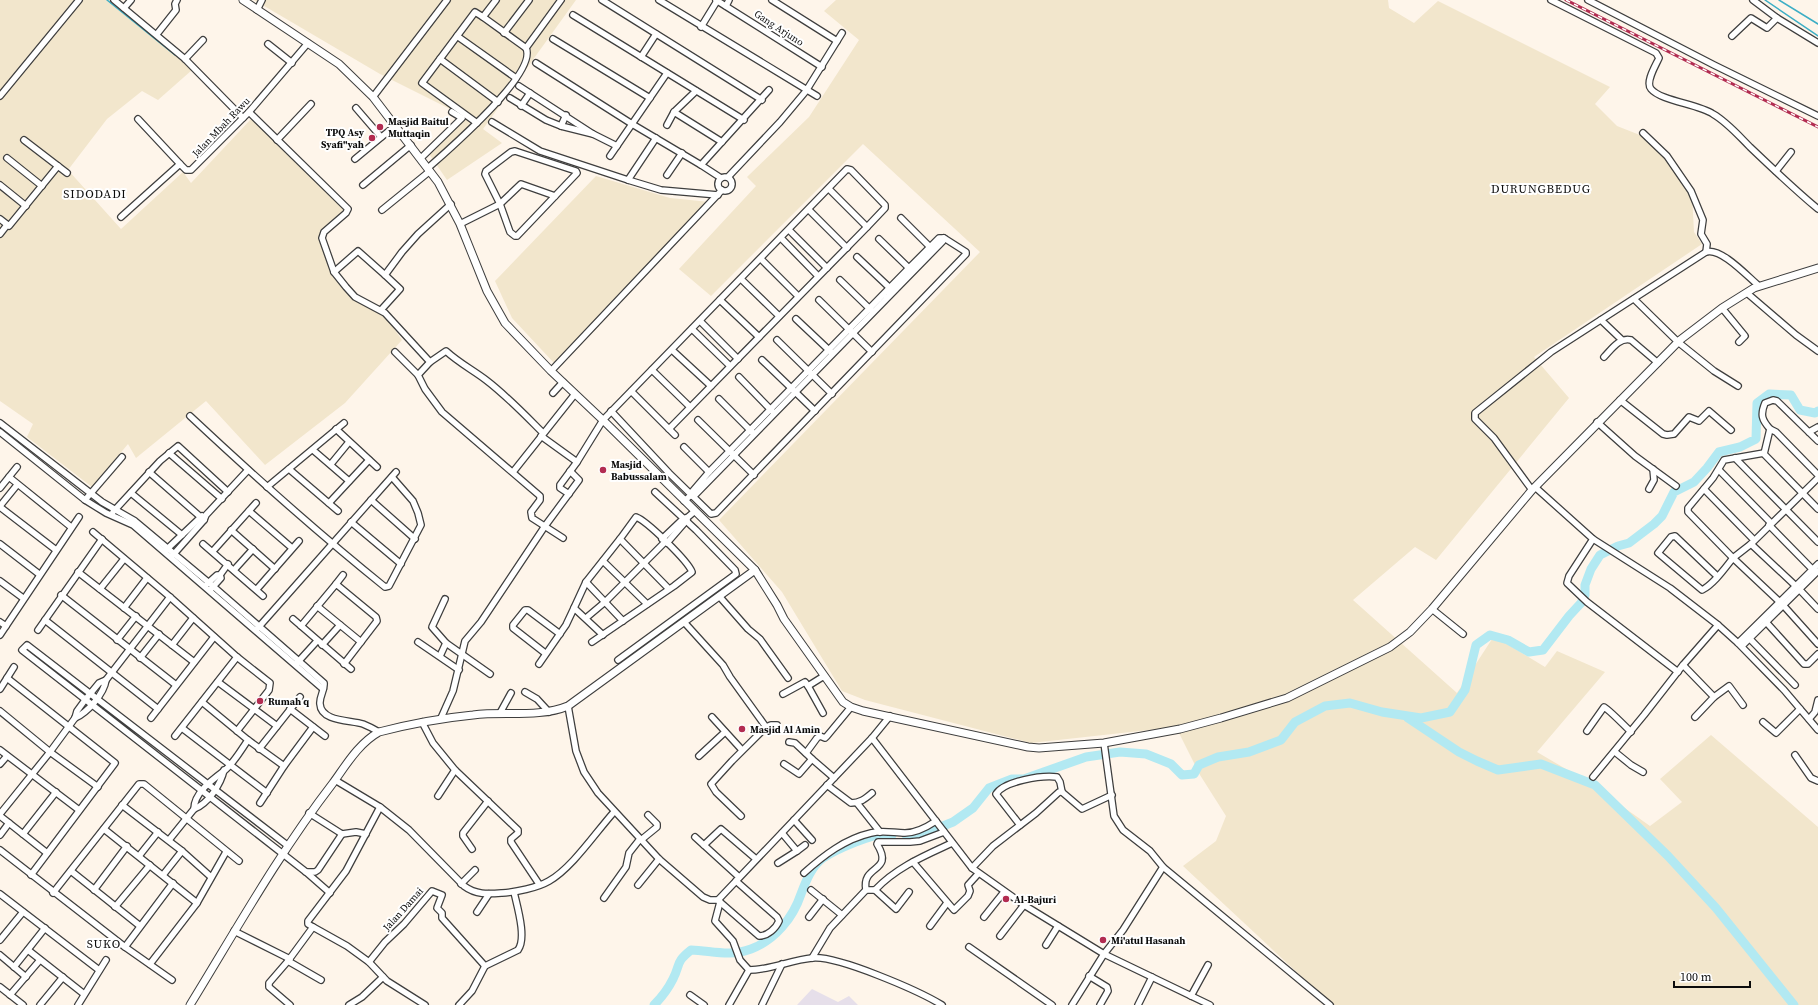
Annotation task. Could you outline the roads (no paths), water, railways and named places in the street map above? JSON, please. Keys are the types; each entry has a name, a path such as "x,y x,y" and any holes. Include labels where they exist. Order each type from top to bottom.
{"street":[{"path":"0,96 79,0"},
{"path":"114,0 157,34 185,59 243,118"},
{"path":"124,8 131,0"},
{"path":"157,34 176,10 175,4 177,0"},
{"path":"243,0 339,64 373,97 421,158 463,222 487,291 499,313 517,336 551,371 561,384 575,394 603,421 643,453 689,497 714,514 815,412 966,254 966,252 962,248 944,238 939,238 872,311 689,497"},
{"path":"257,10 262,0"},
{"path":"373,97 447,0"},
{"path":"483,17 496,0"},
{"path":"504,33 529,0"},
{"path":"526,48 561,0"},
{"path":"602,0 762,100"},
{"path":"659,0 701,27 817,96"},
{"path":"701,27 716,0"},
{"name":"Gang Arjuno","path":"716,0 822,67"},
{"path":"726,6 730,0"},
{"path":"772,0 837,42"},
{"path":"1551,0 1656,53 1659,58 1649,83 1652,91 1659,95 1711,112 1722,120 1818,209"},
{"path":"1588,0 1713,65 1818,116"},
{"path":"1753,0 1777,18 1818,43"},
{"path":"382,210 429,170 477,123 498,102 526,62 528,52 526,48 475,12 422,83 477,123"},
{"path":"573,15 744,120"},
{"path":"1732,36 1750,18 1767,28 1777,18"},
{"path":"536,63 721,178 728,177 780,122 806,90 822,67 842,33"},
{"path":"641,57 656,34"},
{"path":"457,36 516,78"},
{"path":"554,39 650,98"},
{"path":"185,59 203,40"},
{"name":"Jalan Mbah Rawu","path":"180,164 186,170 192,170 249,112 308,43"},
{"path":"268,44 292,63"},
{"path":"440,59 498,102"},
{"path":"610,156 667,73"},
{"path":"519,86 566,115 593,134 617,146"},
{"path":"701,165 744,120 769,90"},
{"path":"667,125 674,112 696,91"},
{"path":"521,106 530,93"},
{"path":"510,98 546,120 561,126 593,134"},
{"path":"278,139 311,104"},
{"path":"356,108 381,137"},
{"path":"249,112 348,209 346,213 324,232 322,238 335,271 355,297 381,310 430,362"},
{"path":"421,158 462,118 452,112"},
{"path":"674,112 722,142"},
{"path":"561,126 566,115"},
{"path":"121,217 180,164 138,119"},
{"path":"492,122 540,151 628,180 661,190 718,195"},
{"path":"356,159 396,125"},
{"path":"1643,132 1667,156 1691,191 1702,220 1701,234 1707,244 1706,250"},
{"path":"628,180 656,138"},
{"path":"24,140 67,173"},
{"path":"363,185 411,145"},
{"path":"513,151 576,171 576,175 518,236 515,236 510,232 500,204 485,174 486,171 513,151"},
{"path":"1776,171 1791,152"},
{"path":"667,175 682,153"},
{"path":"7,158 42,186"},
{"path":"0,234 7,225 9,226 58,166"},
{"path":"569,494 560,487 611,411 809,210 847,169 851,170 885,205 885,208 669,429"},
{"path":"722,190 726,191 732,187 731,180 728,177"},
{"path":"721,178 718,184 722,190"},
{"path":"463,222 500,204 521,184 555,196"},
{"path":"0,185 26,206"},
{"path":"829,189 867,227"},
{"path":"551,371 722,190"},
{"path":"385,275 418,234 451,204"},
{"path":"809,210 846,248"},
{"path":"901,218 930,247"},
{"path":"0,219 7,225"},
{"path":"789,230 827,268"},
{"path":"781,238 818,276"},
{"path":"911,270 943,242 944,238"},
{"path":"879,240 911,270"},
{"path":"1759,286 1728,260 1713,251 1706,250 1634,299 1551,352 1475,413 1475,419 1494,438 1534,489 1592,539 1670,588 1718,625 1740,645 1818,729"},
{"path":"335,271 358,251 399,288 381,310"},
{"path":"857,257 892,290"},
{"path":"761,259 798,296"},
{"path":"654,492 689,516 752,572 777,605 786,622 843,702 851,707 1028,747 1039,748 1104,742 1180,729 1274,704 1390,647 1410,632 1432,609 1534,489 1597,422 1678,342 1722,308 1759,286 1818,268"},
{"path":"741,279 779,316"},
{"path":"840,280 872,311"},
{"path":"1747,293 1796,335 1818,351"},
{"path":"1634,299 1678,342 1714,371 1738,386"},
{"path":"720,300 759,337"},
{"path":"819,300 872,352"},
{"path":"1722,308 1745,336 1739,342"},
{"path":"796,319 831,352"},
{"path":"1601,320 1622,340"},
{"path":"700,321 738,358"},
{"path":"692,329 730,366"},
{"path":"777,340 832,394"},
{"path":"1604,357 1622,340 1631,340 1658,363"},
{"path":"672,350 710,386"},
{"path":"418,375 430,362 446,351 464,366 487,381 514,404 542,435 577,462"},
{"path":"395,352 418,375 425,389 442,412 540,496 540,500 530,515 532,518 563,538"},
{"path":"762,360 815,412"},
{"path":"652,370 690,407"},
{"path":"738,377 772,412"},
{"path":"553,393 561,384"},
{"path":"631,391 675,435"},
{"path":"513,472 575,394"},
{"path":"719,399 752,433"},
{"path":"1620,400 1663,434 1674,434 1689,417 1699,421 1709,411 1731,430"},
{"path":"1818,441 1780,402 1773,400 1765,403 1762,413 1763,421 1770,429 1776,432 1818,475"},
{"path":"611,411 643,453 666,476"},
{"path":"190,416 267,487 332,544 385,588 389,586 415,539 420,525 418,513 414,501 394,474 351,522 332,544 258,629"},
{"path":"698,420 754,475"},
{"path":"1597,422 1635,456 1676,486"},
{"path":"267,487 344,423"},
{"path":"0,425 7,428 90,493 115,510 135,521 166,550"},
{"path":"1809,432 1818,426"},
{"path":"7,428 1,434 85,500 111,515 133,525 166,550 297,663 323,689 320,704 326,715 361,723 379,732"},
{"path":"336,429 377,468"},
{"path":"1764,453 1770,429"},
{"path":"330,464 349,442"},
{"path":"111,515 149,472 176,446 181,447 228,492"},
{"path":"684,447 709,472"},
{"path":"313,450 349,481"},
{"path":"169,453 222,499"},
{"path":"618,660 736,574 735,570 689,516 689,497 709,472 732,453"},
{"path":"1764,453 1724,460 1719,470 1689,506 1688,512 1781,604 1818,644"},
{"path":"1764,453 1818,509"},
{"path":"85,500 122,457"},
{"path":"1735,458 1785,511 1818,542"},
{"path":"329,503 369,460"},
{"path":"0,488 17,467"},
{"path":"289,469 338,511"},
{"path":"1649,489 1654,480 1653,469"},
{"path":"166,550 222,499 248,470"},
{"path":"1719,470 1816,572"},
{"path":"441,718 453,691 465,641 481,622 544,526 580,479 570,471"},
{"path":"149,472 203,517"},
{"path":"9,477 71,527"},
{"path":"1717,576 1675,536 1671,536 1658,553 1701,589 1706,588 1717,576 1733,558 1785,511 1818,478"},
{"path":"18,485 0,507 56,550"},
{"path":"1704,489 1752,542 1818,609"},
{"path":"131,493 182,535"},
{"path":"371,500 415,539"},
{"path":"212,551 256,503"},
{"path":"249,511 292,548"},
{"path":"586,618 625,583 689,516"},
{"path":"3,631 39,574 79,517"},
{"path":"172,555 203,517"},
{"path":"539,664 545,653 560,634 586,582 636,517 665,541 690,566 692,572 592,642"},
{"path":"351,522 401,564"},
{"path":"231,530 275,569"},
{"path":"93,532 170,597 237,657 270,683 269,690 237,731"},
{"path":"38,630 61,595 102,539"},
{"path":"620,539 669,589"},
{"path":"1592,539 1567,582 1587,602 1678,672"},
{"path":"257,589 299,541"},
{"path":"0,544 39,574"},
{"path":"203,544 257,589 263,596"},
{"path":"234,570 253,549"},
{"path":"100,589 124,559"},
{"path":"603,561 647,604"},
{"path":"209,587 217,575 220,575 228,564"},
{"path":"1740,645 1797,587 1816,572 1818,564"},
{"path":"78,572 194,662"},
{"path":"190,1005 287,846 310,813 364,743 379,732 441,718 500,713 549,712 568,706 752,572"},
{"path":"300,626 344,575"},
{"path":"124,608 146,578"},
{"path":"0,581 23,598"},
{"path":"586,582 623,621"},
{"path":"336,584 377,619 344,664"},
{"path":"61,595 129,650 176,685"},
{"path":"719,596 748,629 760,639 788,678"},
{"path":"75,718 82,715 94,702 112,671 170,597"},
{"path":"446,599 432,626 446,644 490,674"},
{"path":"1740,645 1750,639 1781,604"},
{"path":"318,606 361,642"},
{"path":"574,608 603,635"},
{"path":"1432,609 1463,634"},
{"path":"545,653 513,628 520,615 524,610 528,610 560,634"},
{"path":"117,640 136,616"},
{"path":"172,644 193,618"},
{"path":"293,619 319,643 351,669"},
{"path":"45,620 112,671 158,709"},
{"path":"0,622 3,631"},
{"path":"684,622 723,665 766,727"},
{"path":"1766,622 1804,664 1808,664 1818,654"},
{"path":"297,663 340,625"},
{"path":"1593,777 1615,752 1683,665 1718,625"},
{"path":"140,658 159,634"},
{"path":"151,718 214,637"},
{"path":"1750,639 1795,685"},
{"path":"418,642 458,670"},
{"path":"440,656 446,644"},
{"path":"287,846 215,789 88,697 22,650 24,646 26,645 88,697 94,702 202,791 306,872 330,893"},
{"path":"175,736 237,657"},
{"path":"1683,665 1714,698"},
{"path":"0,689 14,667"},
{"path":"808,686 824,676"},
{"path":"7,678 115,763 30,875"},
{"path":"47,853 0,815 50,752 75,718 77,711 99,683 106,680"},
{"path":"218,682 277,726"},
{"path":"783,694 805,682 823,713"},
{"path":"1695,717 1714,698 1729,686 1743,705"},
{"path":"524,692 536,699 549,712"},
{"path":"500,713 511,694"},
{"path":"259,749 300,697"},
{"path":"1809,719 1815,712 1818,700"},
{"path":"202,702 259,749 284,766"},
{"path":"568,706 573,737 580,762 598,793 614,812 659,859 703,897 710,900 719,901 759,936 768,934 780,920 695,837"},
{"path":"806,752 817,738 820,736 825,738 828,736 851,707"},
{"path":"1587,731 1604,707 1608,709 1610,713 1631,732"},
{"path":"290,709 325,736"},
{"path":"1763,722 1776,733 1800,709"},
{"path":"0,711 50,752 98,786"},
{"path":"749,970 740,960 733,941 715,921 719,901 756,859 872,738 890,716"},
{"path":"712,717 742,750"},
{"path":"422,722 433,743 455,770 518,830 518,834 511,839 511,842 539,884"},
{"path":"741,816 716,792 711,784 742,750 766,727 771,724 777,725"},
{"path":"260,803 284,766 313,727"},
{"path":"182,728 267,793"},
{"path":"699,756 725,732"},
{"path":"872,738 952,843 978,874 1024,905 1104,954 1210,1005"},
{"path":"194,809 194,804 202,791 229,765 248,740"},
{"path":"789,742 795,743 834,778"},
{"path":"1104,742 1114,816 1118,824 1150,851 1163,867 1330,1005"},
{"path":"0,750 79,810"},
{"path":"1615,752 1631,765 1644,772"},
{"path":"1795,755 1811,778 1818,781"},
{"path":"0,764 7,756"},
{"path":"784,764 799,774 812,759"},
{"path":"169,840 194,809 199,807 215,789 222,778 224,770"},
{"path":"438,796 455,770"},
{"path":"1020,825 996,794 997,791 1011,783 1051,776 1058,779 1062,792 1082,809 1112,795"},
{"path":"335,780 380,807 409,830 461,884 471,891 489,894 514,892 548,882 566,867 614,812"},
{"path":"53,893 138,784 144,784 239,861"},
{"path":"827,785 847,801 858,803 880,832"},
{"path":"24,834 56,792"},
{"path":"972,868 993,846 1059,792 1062,792"},
{"path":"858,803 872,793"},
{"path":"472,849 463,836 463,833 488,801"},
{"path":"122,805 169,840 211,877"},
{"path":"380,807 346,871 308,921 308,924 347,946 369,962 383,977 424,1005"},
{"path":"310,813 342,834 356,832 366,834"},
{"path":"604,898 626,867 629,853 640,839 657,827 648,815"},
{"path":"794,820 812,840"},
{"path":"804,873 834,849 856,838 880,832 906,833 937,822"},
{"path":"0,835 9,823"},
{"path":"104,829 197,903"},
{"path":"704,845 722,829 756,859"},
{"path":"139,856 158,832"},
{"path":"866,890 864,882 883,860 883,854 877,844 878,842 920,841 944,832"},
{"path":"782,833 796,851"},
{"path":"306,872 315,872 318,870 342,834"},
{"path":"875,890 886,878 903,866 952,843"},
{"path":"778,863 805,845"},
{"path":"94,890 127,846"},
{"path":"0,850 53,893 172,980"},
{"path":"163,875 182,851"},
{"path":"150,964 197,903 226,852"},
{"path":"638,885 659,859"},
{"path":"913,862 953,909 956,909 968,896 970,891 968,885 978,874"},
{"path":"115,907 150,865"},
{"path":"1072,1005 1089,976 1123,930 1163,867"},
{"path":"461,884 475,870"},
{"path":"71,871 140,926"},
{"path":"125,947 173,883"},
{"path":"811,890 842,915"},
{"path":"812,958 829,929 866,890 875,890 896,909 909,892"},
{"name":"Jalan Damai","path":"369,962 385,942 404,924 432,891 442,896 437,908 442,913 442,918 485,966"},
{"path":"459,1005 472,991 485,966 518,950 521,946 521,928 514,892"},
{"path":"984,917 1004,892"},
{"path":"0,894 99,970"},
{"path":"477,912 489,894"},
{"path":"809,917 823,899"},
{"path":"930,926 947,903"},
{"path":"1000,936 1024,905"},
{"path":"0,940 23,912"},
{"path":"1046,945 1058,926"},
{"path":"290,1005 268,985 290,960 313,927"},
{"path":"14,967 45,928"},
{"path":"234,931 290,960 321,980"},
{"path":"969,947 1052,1005"},
{"path":"28,950 63,977 82,996"},
{"path":"0,955 26,977"},
{"path":"729,1005 749,970 812,958 823,958 838,961 879,976 918,992 942,1005"},
{"path":"10,995 40,960"},
{"path":"78,1005 82,996 106,960"},
{"path":"762,1005 782,964"},
{"path":"1191,996 1208,965"},
{"path":"1089,976 1108,989 1100,1005"},
{"path":"40,1005 63,977"},
{"path":"349,1005 362,997 383,977"},
{"path":"1138,1005 1152,977"},
{"path":"0,988 23,1005"},
{"path":"690,995 704,1005"},
{"path":"73,1005 82,996"}],"waterway":[{"path":"107,0 175,55"},
{"path":"1765,0 1818,36"},
{"path":"1779,0 1818,24"},
{"path":"906,835 928,832 953,822 973,808 989,788 1012,779 1024,779 1086,757 1120,752 1146,754 1171,764 1182,775 1194,774 1199,765 1218,757 1249,752 1281,740 1295,722 1325,706 1350,703 1382,712 1421,718 1450,712 1465,690 1476,645 1490,635 1508,640 1529,652 1543,650 1581,603 1585,595 1585,585 1591,569 1600,555 1618,546 1629,543 1654,524 1662,516 1674,492 1694,482 1719,452 1740,447 1756,439 1757,403 1769,394 1791,395 1800,410 1815,413 1818,411"},
{"path":"607,429 616,437"},
{"path":"1408,718 1459,752 1498,770 1541,764 1595,785 1668,856 1716,908 1794,1005"},
{"path":"654,1005 669,986 680,961 691,950 736,953 760,945 775,934 788,920 798,903 809,874 823,858 841,848 867,838 877,835 892,835"}],"railway":[{"path":"1566,0 1818,127"}],"place":[{"name":"Masjid Baitul Muttaqin","path":"380,127"},
{"name":"TPQ Asy Syafi\"yah","path":"372,138"},
{"name":"Masjid Babussalam","path":"603,470"},
{"name":"Rumah q","path":"260,701"},
{"name":"Masjid Al Amin","path":"742,729"},
{"name":"Al-Bajuri","path":"1006,899"},
{"name":"Mi'atul Hasanah","path":"1103,940"}],"district":[{"name":"DURUNGBEDUG","path":"1541,189"},
{"name":"SIDODADI","path":"95,194"},
{"name":"SUKO","path":"104,944"}]}
